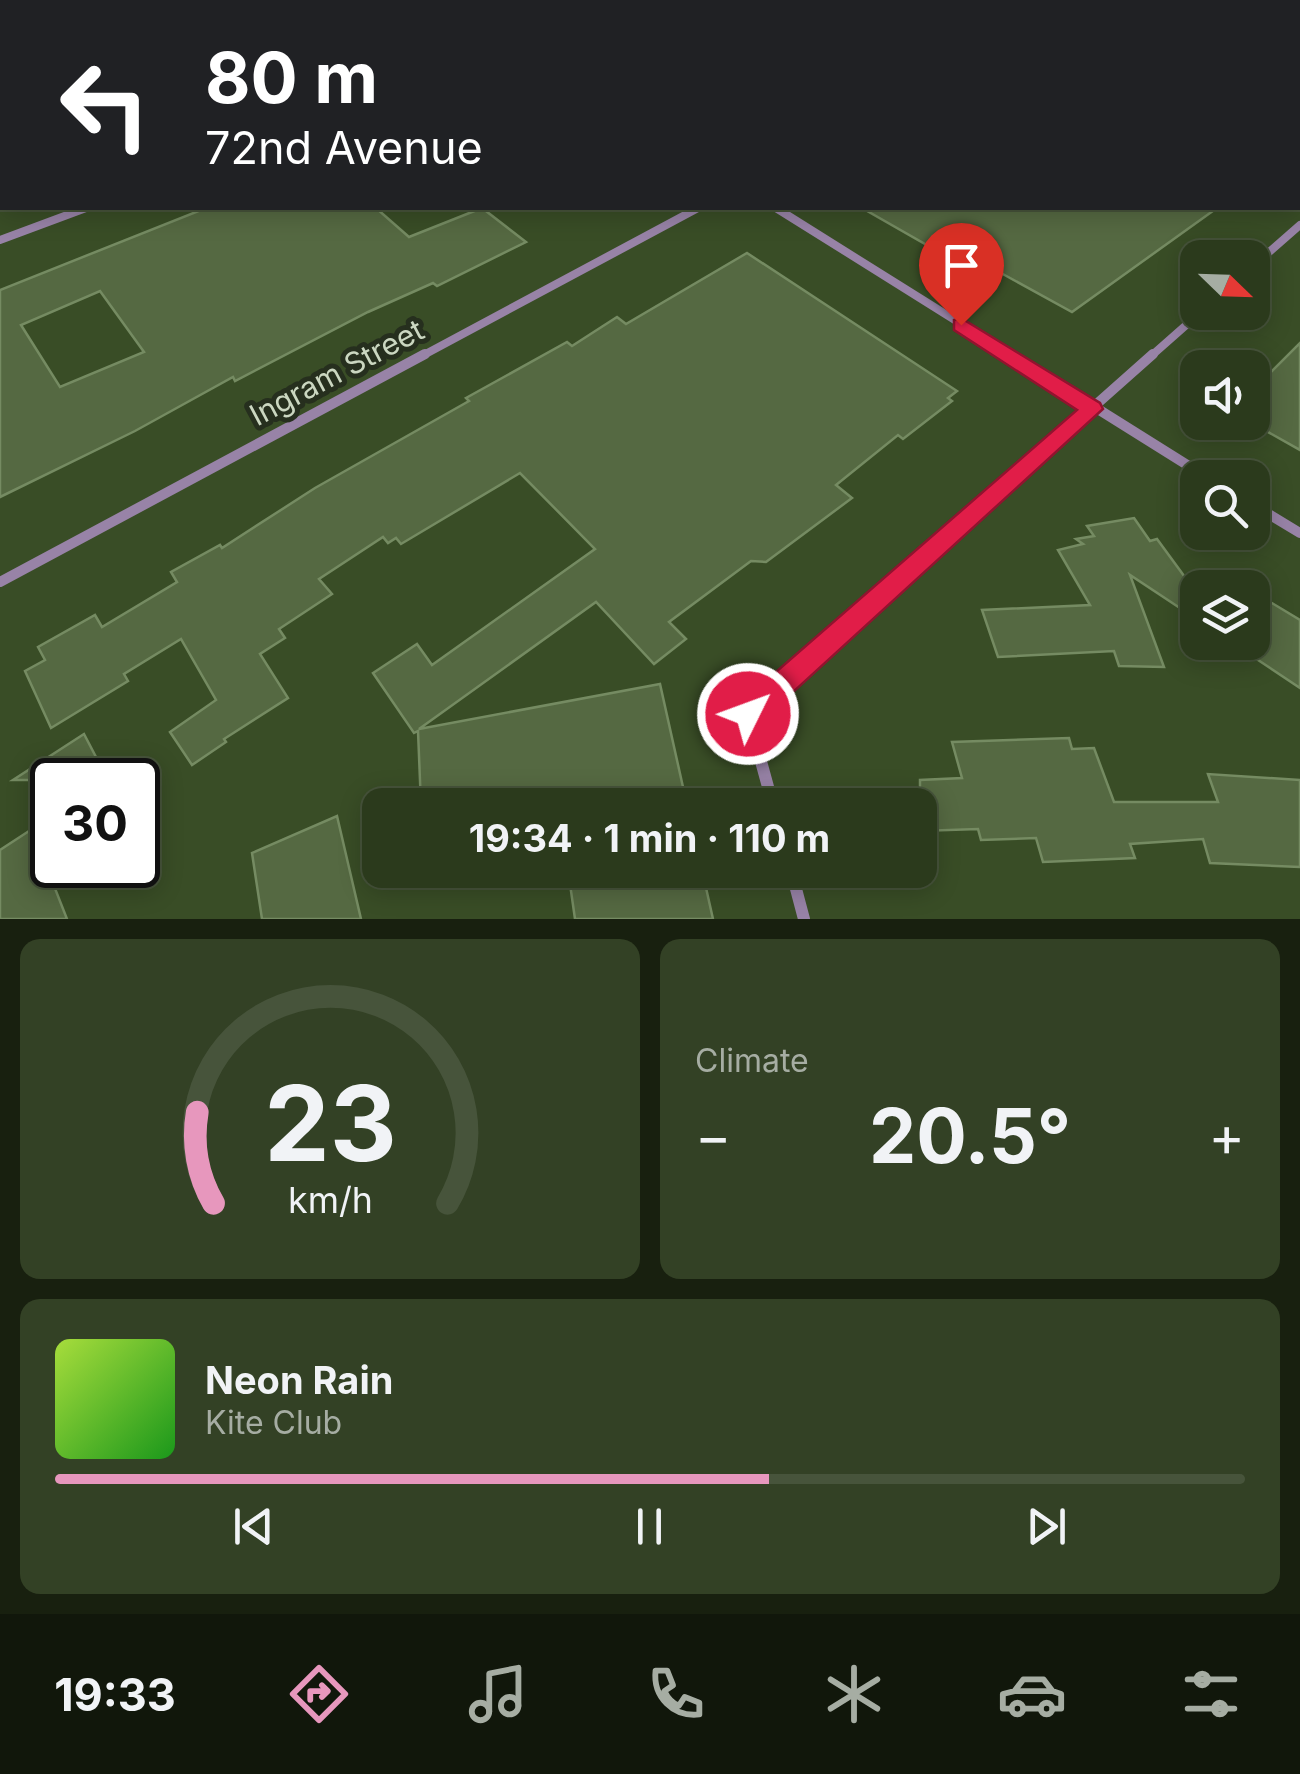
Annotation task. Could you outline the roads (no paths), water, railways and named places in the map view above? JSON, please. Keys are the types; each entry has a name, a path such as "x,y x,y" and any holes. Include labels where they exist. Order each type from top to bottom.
{"street":[{"path":"0,240 81,210"},
{"name":"Ingram Street","path":"0,582 694,210"},
{"path":"779,210 1180,461"},
{"path":"1270,251 1300,225"},
{"path":"768,788 748,714 1181,330"},
{"path":"1270,514 1300,532"},
{"path":"795,888 804,919"}]}
